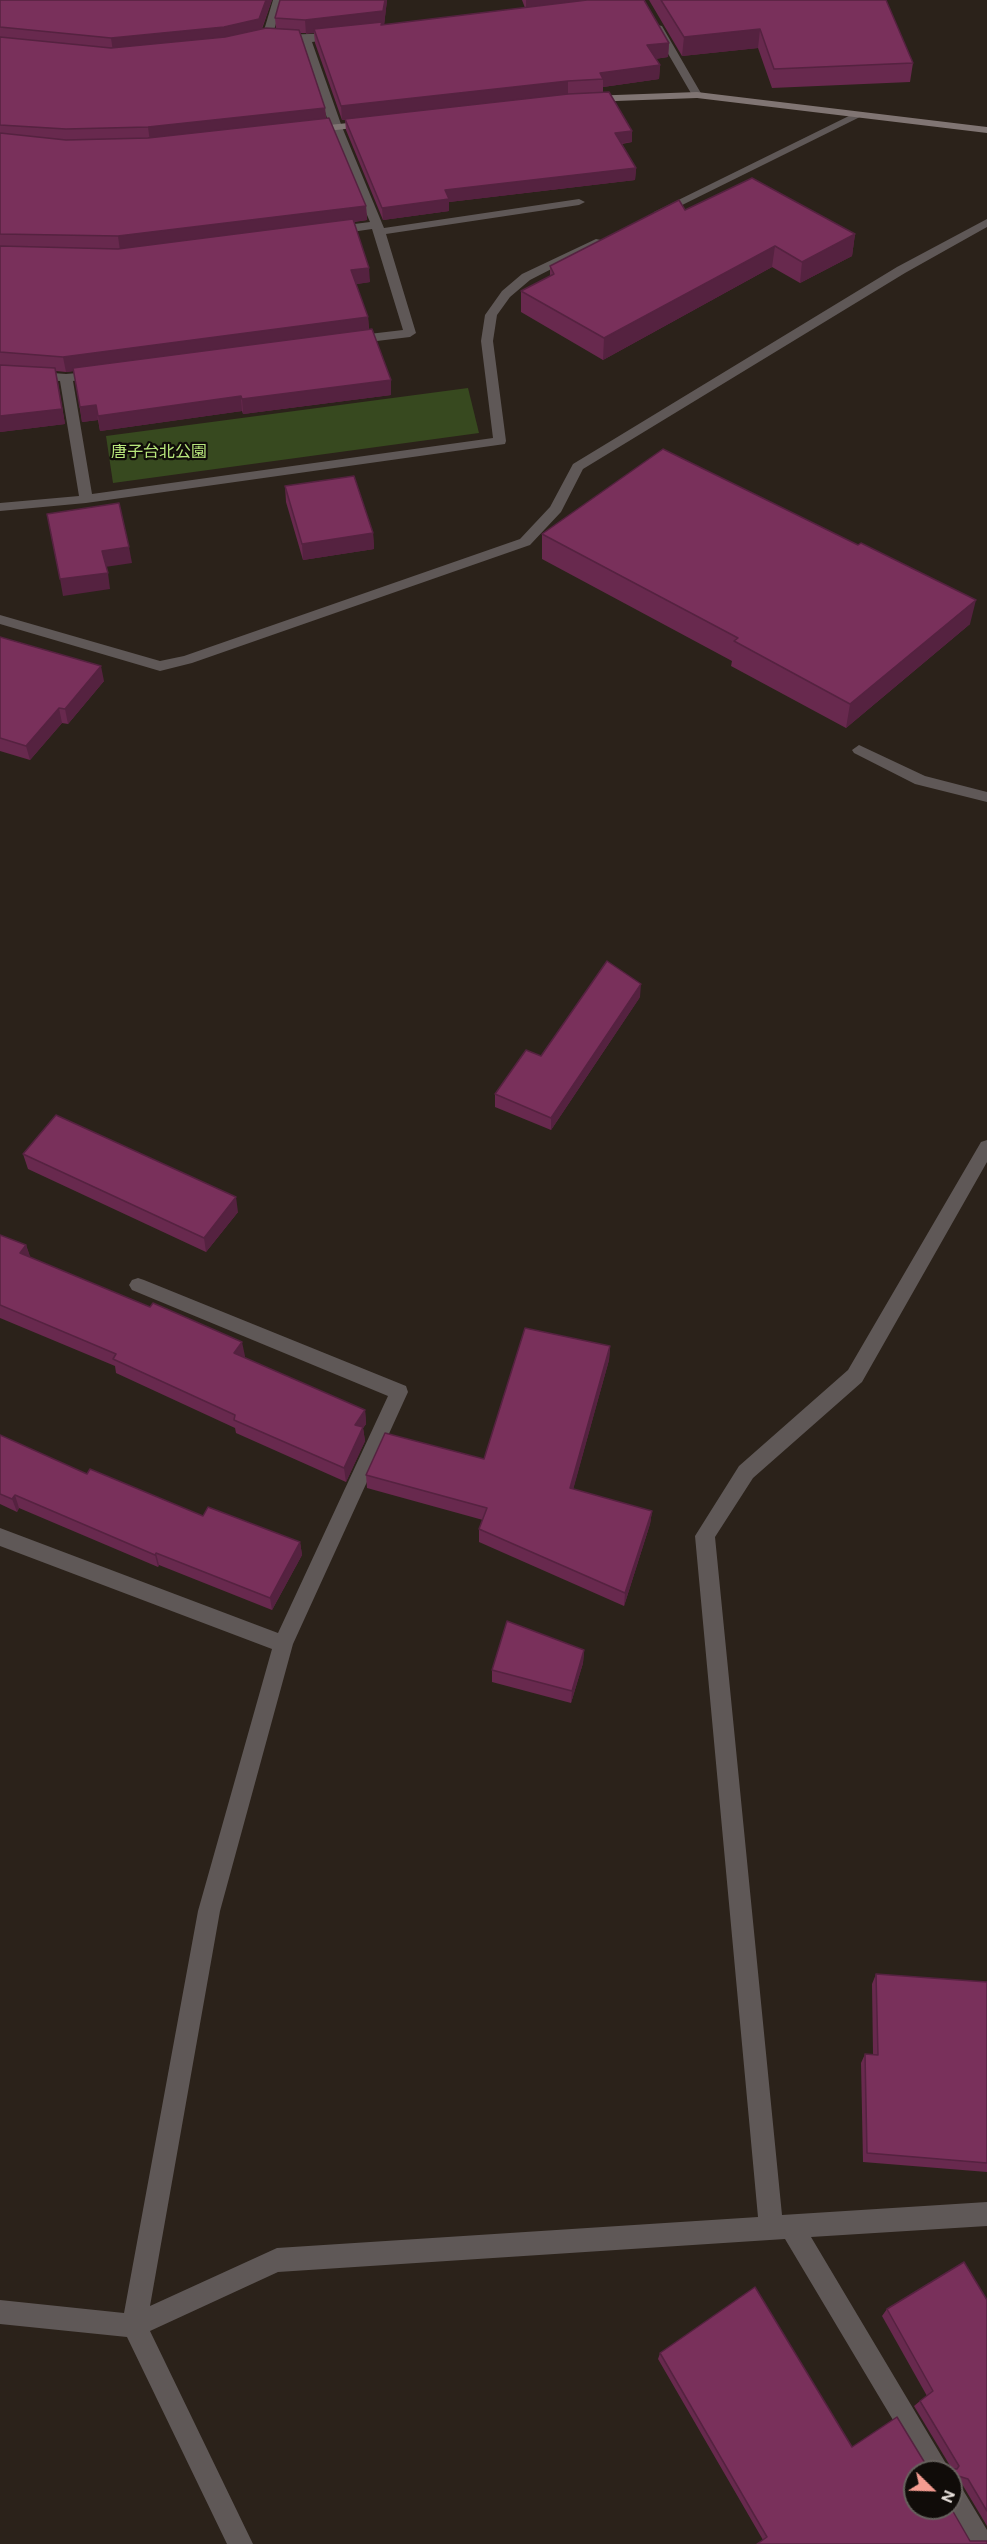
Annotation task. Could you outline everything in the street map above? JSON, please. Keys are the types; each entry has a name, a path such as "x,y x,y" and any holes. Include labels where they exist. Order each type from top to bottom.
{"street":[{"path":"278,0 262,38 306,39 353,34"},
{"path":"650,13 697,95"},
{"path":"306,39 336,127 378,229 410,333 339,342"},
{"path":"579,99 697,95 987,130"},
{"path":"645,219 861,114"},
{"path":"301,131 382,122"},
{"path":"318,232 378,229 579,202"},
{"path":"0,619 160,666 187,660 525,542 556,509 578,467 900,270 987,222"},
{"path":"0,507 86,499 500,441 487,341 491,315 506,294 526,277 613,235"},
{"path":"0,373 66,378 114,372"},
{"path":"66,378 86,499"},
{"path":"859,750 920,780 987,796"},
{"path":"930,2460 781,2227 705,1536 746,1472 855,1376 987,1147"},
{"path":"138,1285 399,1392 283,1644 209,1911 134,2326 240,2544"},
{"path":"0,1537 283,1644"},
{"path":"0,2312 134,2326 277,2260 987,2214"},
{"path":"963,2514 981,2544"}],"green space":[{"name":"唐子台北公園","path":"468,388 479,433 113,483 106,436"}],"building":[{"path":"0,0 266,0 259,19 224,27 111,38 0,27"},
{"path":"280,0 385,0 383,11 305,20 275,18"},
{"path":"587,0 644,0 669,43 647,45 660,65 600,73 603,79 341,106 314,29 382,22 381,25"},
{"path":"661,0 886,0 913,63 774,69 760,29 684,37"},
{"path":"266,28 299,30 325,108 148,127 66,129 0,125 0,37 111,48 225,37"},
{"path":"609,92 632,131 615,133 636,168 445,190 449,199 382,208 345,119 568,94"},
{"path":"329,118 366,206 118,236 0,234 0,133 66,140 148,138"},
{"path":"752,178 855,234 802,262 775,246 604,338 521,291 554,274 550,266 679,200 685,210"},
{"path":"353,219 369,268 351,270 368,317 63,357 0,352 0,246 118,249"},
{"path":"372,329 391,380 242,399 241,396 98,416 96,405 80,407 73,368"},
{"path":"0,365 55,368 62,409 0,416"},
{"path":"663,449 976,600 850,704 734,641 738,638 542,534"},
{"path":"354,476 373,533 302,544 285,486"},
{"path":"119,503 129,547 102,551 108,573 60,579 47,514"},
{"path":"0,637 101,666 65,709 59,708 26,746 0,738"},
{"path":"607,961 641,984 551,1118 495,1094 526,1050 541,1056"},
{"path":"56,1115 236,1197 204,1238 23,1154"},
{"path":"0,1235 26,1245 20,1253 150,1307 153,1303 242,1342 234,1353 365,1410 355,1425 363,1427 344,1468 234,1420 235,1415 113,1359 116,1354 0,1305"},
{"path":"525,1328 610,1346 570,1488 652,1511 625,1593 479,1529 487,1508 366,1475 385,1433 484,1459"},
{"path":"0,1435 87,1474 90,1469 203,1516 208,1507 300,1542 270,1598 156,1553 155,1555 15,1495 12,1499 0,1494"},
{"path":"507,1621 584,1650 572,1691 492,1670"},
{"path":"876,1974 987,1982 987,2163 867,2153 865,2054 878,2055"},
{"path":"964,2262 987,2300 987,2511 968,2479 963,2477 963,2460 955,2460 920,2401 933,2391 887,2309"},
{"path":"755,2287 852,2447 897,2417 923,2460 903,2460 903,2520 958,2520 970,2541 987,2541 987,2544 757,2544 767,2537 660,2353"}]}
